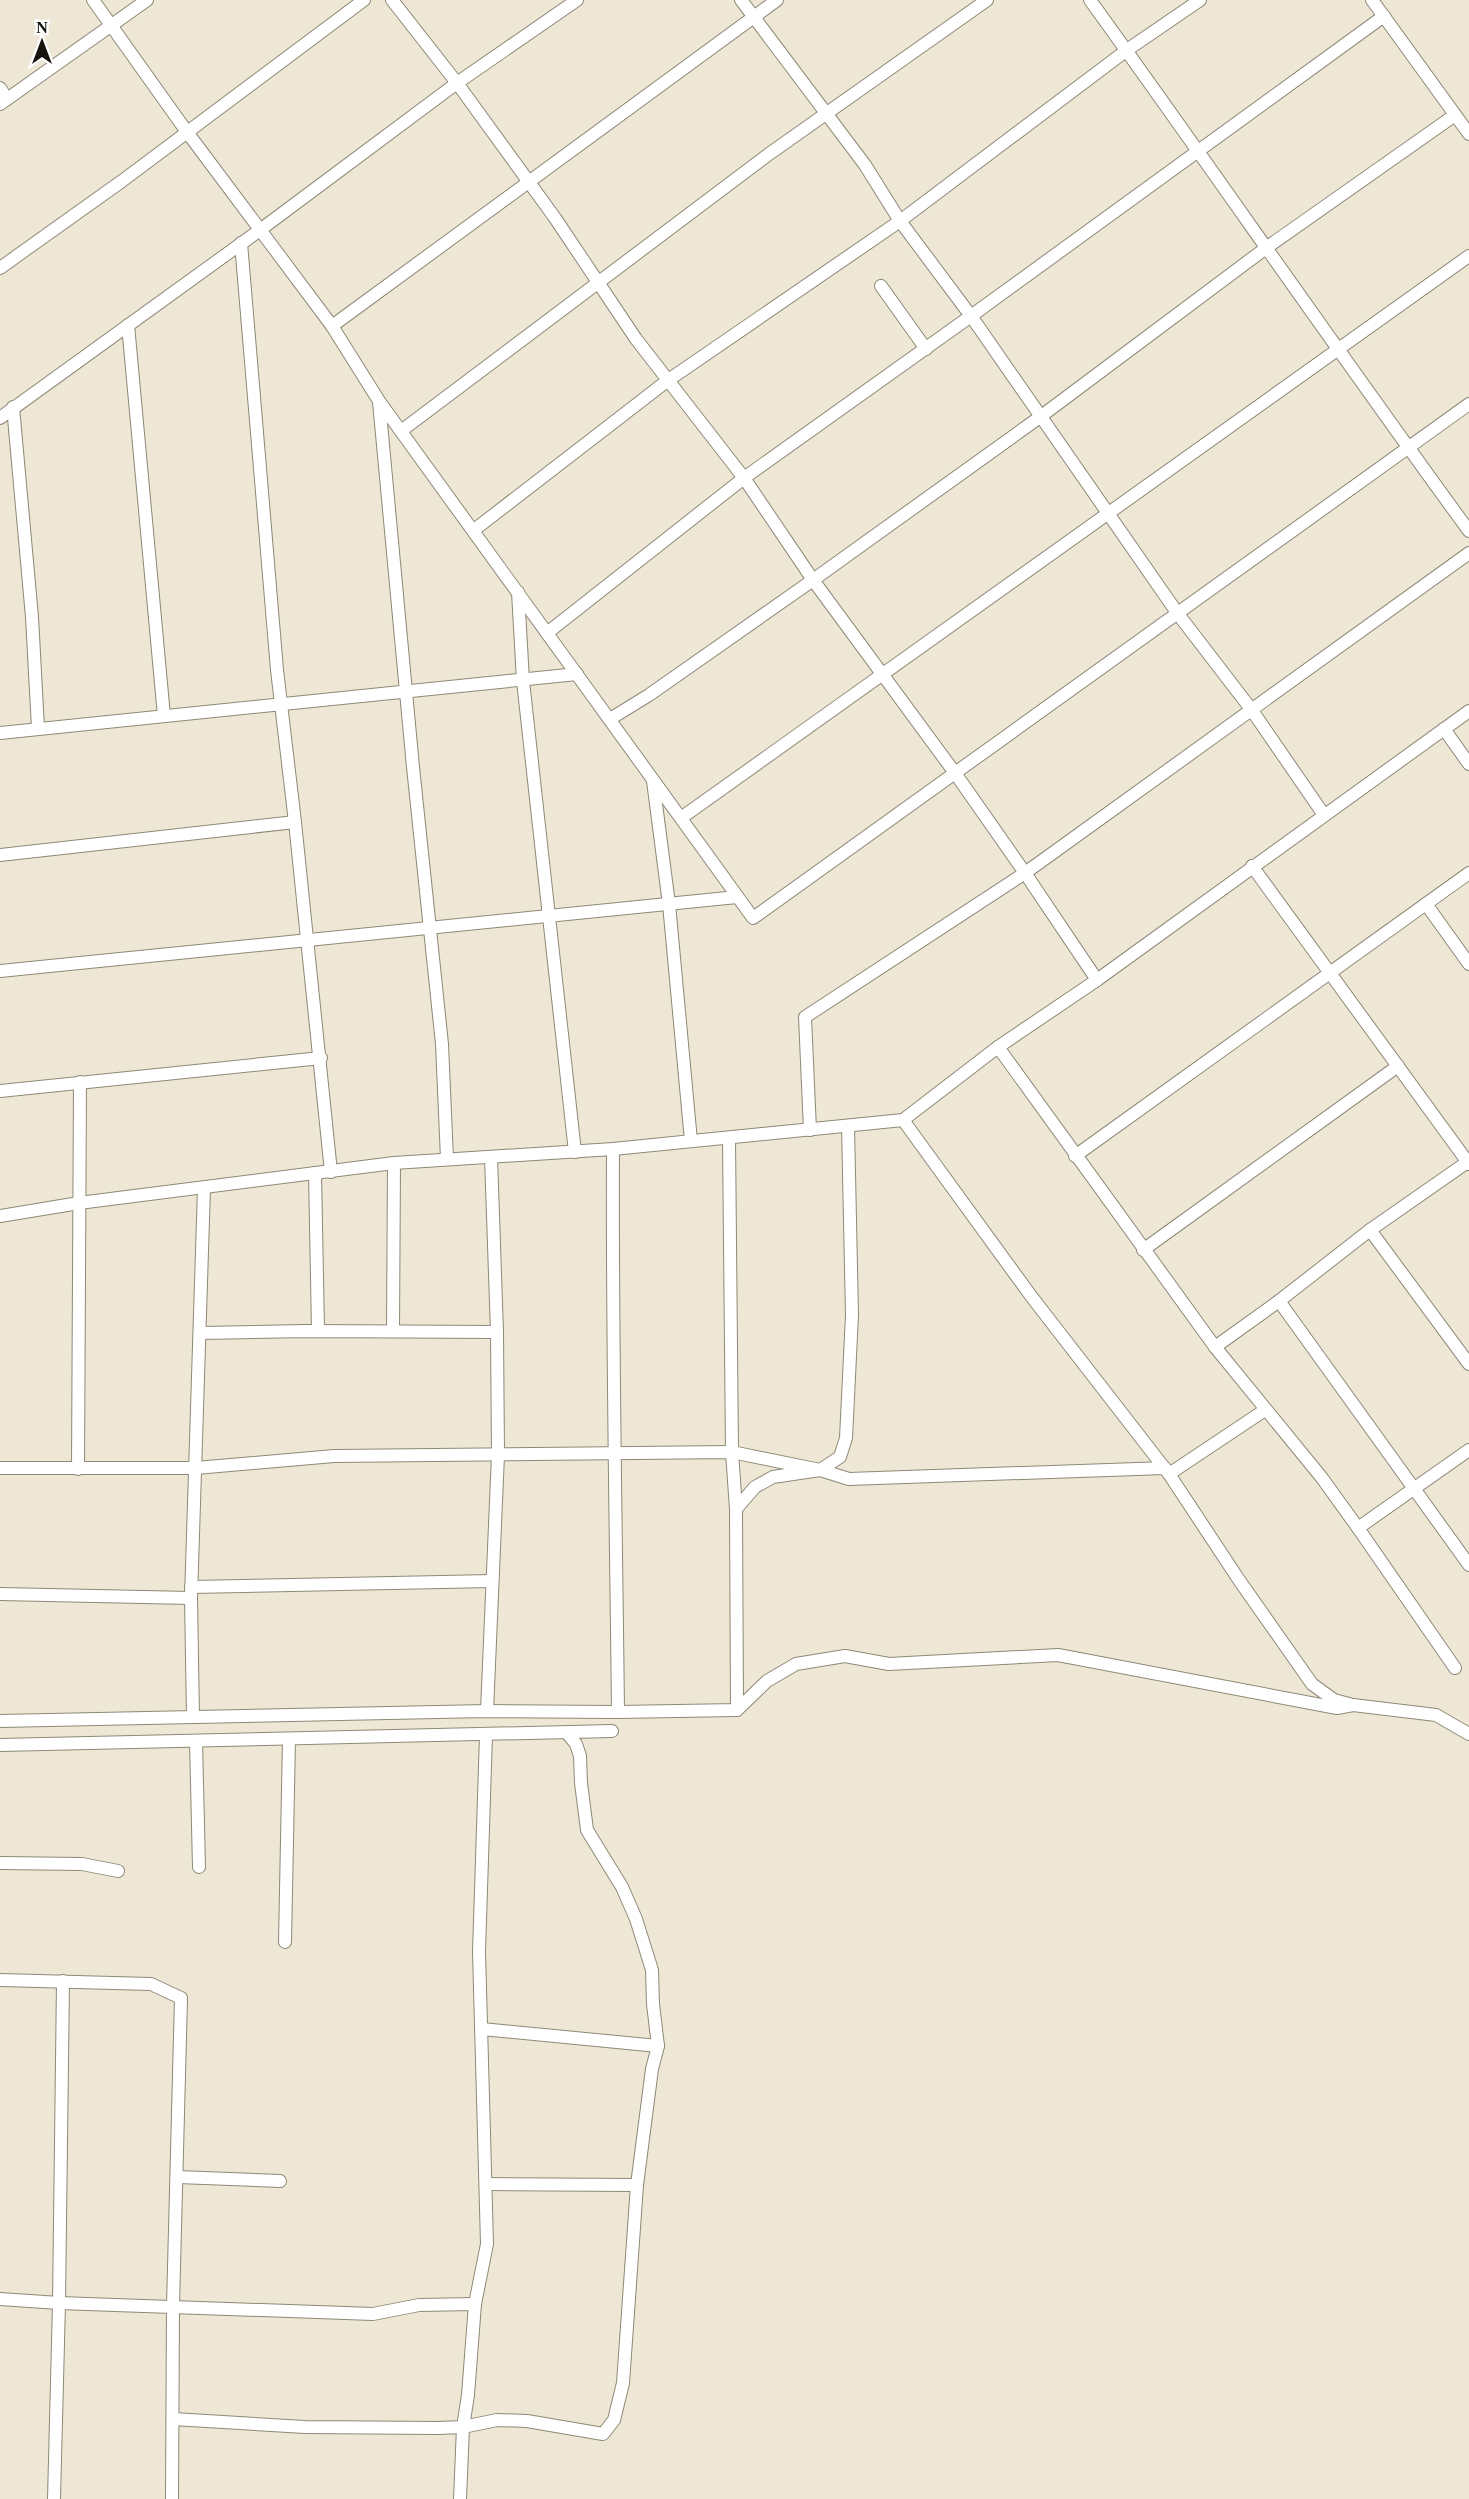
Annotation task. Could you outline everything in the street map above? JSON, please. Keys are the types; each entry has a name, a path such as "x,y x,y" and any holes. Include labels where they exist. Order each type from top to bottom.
{"street":[{"path":"93,0 187,132 332,326 379,401 753,918 1469,404"},
{"path":"0,88 4,102 147,0"},
{"path":"0,268 364,0"},
{"path":"392,0 457,83 555,218 667,381 744,478 813,580 955,773 1097,980"},
{"path":"0,418 260,230 457,83 577,0"},
{"path":"741,0 865,165 900,221 971,316 1178,614 1251,710 1324,815"},
{"path":"332,326 777,0"},
{"path":"401,431 768,154 987,0"},
{"path":"1090,0 1469,531"},
{"path":"474,530 667,381 900,221 1127,50 1200,0"},
{"path":"1372,0 1469,134"},
{"path":"547,633 744,478 926,349 1384,16"},
{"path":"610,719 813,580 1040,417 1266,248 1455,115"},
{"path":"241,243 280,705 321,1058 331,1172"},
{"path":"681,818 1469,256"},
{"path":"881,286 926,349"},
{"path":"128,325 164,716"},
{"path":"379,401 442,1044 447,1159"},
{"path":"13,407 32,617 38,728"},
{"path":"810,1130 805,1017 1025,873 1469,554"},
{"path":"518,591 523,681 575,1152"},
{"path":"0,733 577,674"},
{"path":"0,1216 79,1203 394,1163 613,1149 903,1120 998,1047 1097,980 1469,711"},
{"path":"1444,729 1469,764"},
{"path":"653,780 669,904 691,1141"},
{"path":"0,855 295,822"},
{"path":"1215,1347 1279,1301 1370,1230 1469,1162 1252,866"},
{"path":"1075,1156 1469,873"},
{"path":"0,971 737,897"},
{"path":"1426,904 1469,964"},
{"path":"998,1047 1215,1347 1322,1478 1455,1668"},
{"path":"0,1091 321,1058"},
{"path":"1143,1250 1398,1066"},
{"path":"78,1469 80,1082"},
{"path":"903,1120 1031,1296 1167,1471 1239,1580 1312,1684 1334,1700 1353,1705 1436,1715 1469,1734"},
{"path":"736,1509 755,1487 773,1477 820,1470 840,1457 846,1438 852,1316 849,1126"},
{"path":"729,1138 732,1452 736,1509 737,1710"},
{"path":"613,1149 612,1298 618,1712"},
{"path":"487,1712 498,1455 497,1332 491,1157"},
{"path":"393,1331 394,1163"},
{"path":"315,1173 318,1331"},
{"path":"193,1716 191,1592 204,1188"},
{"path":"1370,1230 1469,1364"},
{"path":"1279,1301 1469,1565"},
{"path":"200,1333 497,1332"},
{"path":"0,1468 196,1468 334,1456 732,1452 820,1470 849,1479 1167,1471 1265,1410"},
{"path":"1358,1528 1469,1450"},
{"path":"0,1594 191,1592 492,1581"},
{"path":"0,1721 193,1716 737,1710 767,1681 796,1664 845,1656 889,1664 1058,1655 1336,1708 1353,1705"},
{"path":"0,1745 612,1731"},
{"path":"173,2419 305,2427 463,2427 497,2420 527,2421 603,2434 615,2420 623,2383 637,2185 652,2069 658,2046 652,1970 636,1919 622,1887 587,1830 580,1756 576,1744 567,1733"},
{"path":"460,2499 463,2427 468,2395 475,2304 487,2244 479,1952 486,1735"},
{"path":"285,1942 289,1739"},
{"path":"196,1741 199,1867"},
{"path":"0,1863 82,1864 118,1871"},
{"path":"0,1980 151,1984 181,1998 173,2306 172,2499"},
{"path":"54,2499 63,1982"},
{"path":"482,2029 658,2046"},
{"path":"178,2177 280,2181"},
{"path":"486,2184 637,2185"},
{"path":"0,2299 59,2304 373,2313 420,2305 475,2304"}]}
